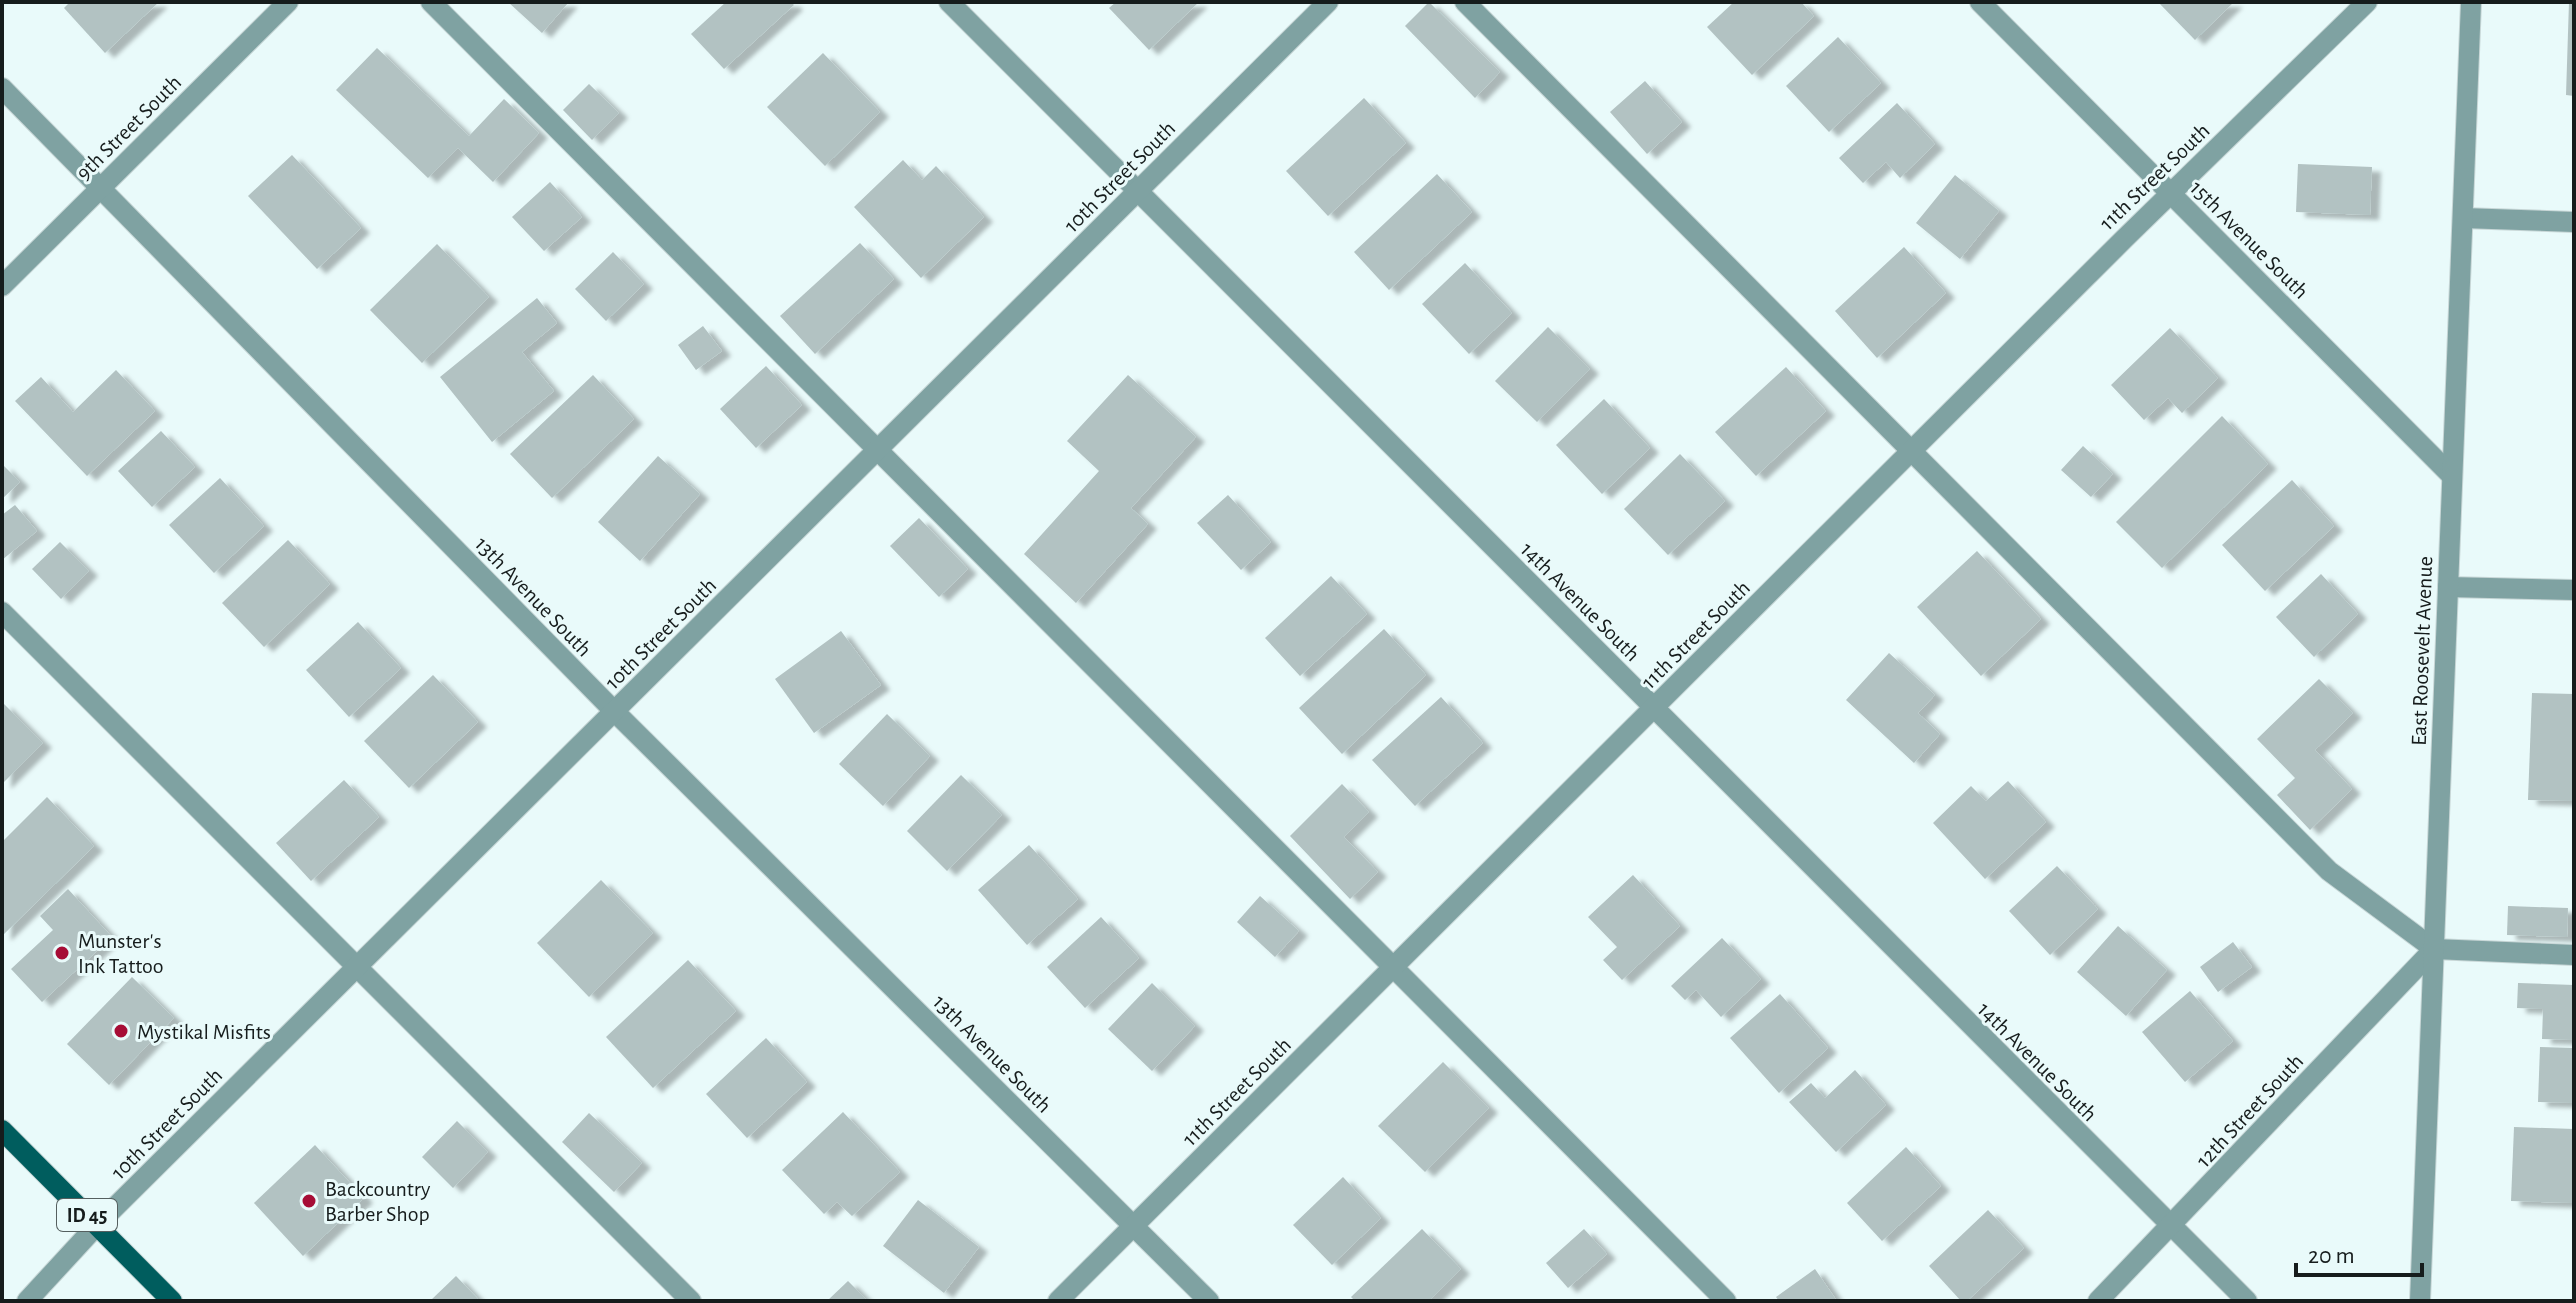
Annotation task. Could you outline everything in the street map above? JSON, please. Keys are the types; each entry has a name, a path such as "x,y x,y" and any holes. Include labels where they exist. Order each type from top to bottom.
{"main road":[{"name":"ID 45","path":"2,1130 172,1301"}],"street":[{"name":"9th Street South","path":"2,286 288,2"},
{"path":"431,2 1726,1301"},
{"name":"14th Avenue South","path":"949,2 2247,1301"},
{"name":"10th Street South","path":"27,1301 97,1225 1328,2"},
{"path":"1465,2 2329,871 2434,949 2574,955"},
{"name":"15th Avenue South","path":"1980,2 2452,476"},
{"name":"11th Street South","path":"1058,1301 1911,450 2367,2"},
{"name":"East Roosevelt Avenue","path":"2420,1301 2471,2"},
{"name":"13th Avenue South","path":"2,88 615,712 1209,1301"},
{"path":"2463,218 2574,222"},
{"path":"2448,587 2574,590"},
{"path":"2,612 691,1301"},
{"name":"12th Street South","path":"2098,1301 2171,1228 2434,949"}],"building":[{"path":"70,2 159,2 105,53 64,8"},
{"path":"508,2 569,2 542,33"},
{"path":"726,2 791,2 794,5 724,69 691,34"},
{"path":"1116,2 1199,2 1149,50 1109,8"},
{"path":"1429,2 1500,72 1475,98 1405,26"},
{"path":"1734,2 1801,2 1814,16 1752,75 1707,27"},
{"path":"2158,2 2234,2 2195,40"},
{"path":"2569,2 2574,2 2574,96 2566,95"},
{"path":"1838,37 1881,83 1829,132 1786,86"},
{"path":"377,48 469,136 504,99 539,133 493,182 458,148 428,178 336,90"},
{"path":"823,53 880,112 825,166 767,107"},
{"path":"1645,81 1682,122 1647,154 1610,112"},
{"path":"589,84 619,113 592,140 563,110"},
{"path":"1364,98 1406,143 1328,216 1286,171"},
{"path":"1897,103 1935,144 1900,178 1886,162 1863,183 1839,158"},
{"path":"292,155 361,228 317,269 248,196"},
{"path":"903,160 922,180 936,166 984,217 921,278 854,207"},
{"path":"2298,164 2372,167 2370,215 2296,212"},
{"path":"1437,174 1472,212 1389,290 1354,252"},
{"path":"1955,175 1999,211 1960,259 1916,223"},
{"path":"550,182 582,217 544,251 512,217"},
{"path":"860,243 894,279 815,354 780,316"},
{"path":"437,244 489,297 422,363 370,310"},
{"path":"1904,247 1946,293 1877,358 1835,311"},
{"path":"613,252 644,284 606,321 575,289"},
{"path":"1465,263 1512,313 1469,354 1422,304"},
{"path":"537,298 557,323 522,352 554,391 492,442 440,377"},
{"path":"703,326 722,351 696,370 678,345"},
{"path":"1548,327 1590,369 1537,422 1495,381"},
{"path":"2170,328 2218,378 2182,413 2168,398 2144,420 2111,385"},
{"path":"766,366 802,405 756,448 720,409"},
{"path":"1786,367 1826,411 1756,476 1715,432"},
{"path":"116,370 155,411 87,476 15,401 41,377 73,412"},
{"path":"593,375 634,419 552,498 510,454"},
{"path":"1128,375 1196,437 1131,508 1148,524 1076,603 1024,554 1099,471 1067,441"},
{"path":"1604,399 1650,448 1602,494 1556,445"},
{"path":"2222,416 2268,464 2162,568 2116,522"},
{"path":"161,431 195,467 152,507 118,471"},
{"path":"2083,446 2113,474 2091,497 2061,470"},
{"path":"1680,454 1725,501 1668,555 1624,509"},
{"path":"658,456 700,494 640,561 598,522"},
{"path":"2,464 20,482 2,499"},
{"path":"220,478 264,526 214,573 169,525"},
{"path":"2292,480 2334,526 2265,591 2222,545"},
{"path":"1228,495 1271,542 1241,570 1197,523"},
{"path":"15,505 37,531 2,560 2,515"},
{"path":"919,518 968,569 939,597 890,546"},
{"path":"288,540 330,584 264,647 222,603"},
{"path":"60,542 89,571 61,599 32,569"},
{"path":"1977,551 2041,619 1981,676 1917,607"},
{"path":"2321,574 2358,614 2314,657 2276,617"},
{"path":"1331,576 1367,614 1300,676 1265,638"},
{"path":"358,622 401,668 349,717 306,670"},
{"path":"1384,629 1426,675 1342,754 1299,708"},
{"path":"841,631 881,685 814,733 775,679"},
{"path":"1889,653 1935,695 1918,713 1940,734 1914,763 1846,700"},
{"path":"433,675 478,722 409,788 364,741"},
{"path":"2319,679 2353,713 2315,750 2352,789 2310,830 2277,795 2295,778 2257,739"},
{"path":"2532,693 2574,694 2574,801 2528,800"},
{"path":"1441,697 1483,743 1415,806 1372,760"},
{"path":"2,702 43,743 2,784"},
{"path":"887,714 930,756 883,806 839,764"},
{"path":"961,775 1002,815 947,871 907,831"},
{"path":"344,780 379,817 311,881 276,843"},
{"path":"2008,781 2046,822 1985,879 1933,823 1971,786 1986,801"},
{"path":"1342,784 1369,812 1344,837 1378,872 1350,899 1290,836"},
{"path":"47,797 94,846 2,936 2,842"},
{"path":"1029,845 1078,899 1027,945 978,890"},
{"path":"2057,866 2098,909 2050,955 2009,911"},
{"path":"1633,875 1680,926 1622,980 1603,960 1617,947 1588,917"},
{"path":"601,880 653,933 589,997 537,943"},
{"name":"Munster's Ink Tattoo","path":"68,889 112,937 42,1002 11,969 53,930 40,916"},
{"path":"1260,896 1299,931 1275,957 1237,922"},
{"path":"2508,906 2568,908 2567,937 2507,935"},
{"path":"1101,917 1139,958 1085,1008 1047,967"},
{"path":"2118,926 2167,970 2126,1016 2077,972"},
{"path":"1722,938 1761,979 1721,1017 1696,990 1685,1000 1671,986"},
{"path":"2233,942 2252,967 2218,992 2200,967"},
{"path":"688,960 736,1011 653,1088 606,1037"},
{"name":"Mystikal Misfits","path":"132,977 174,1018 109,1085 67,1044"},
{"path":"1152,983 1195,1026 1152,1071 1108,1029"},
{"path":"2518,983 2574,985 2574,1040 2542,1039 2543,1009 2517,1008"},
{"path":"2190,991 2233,1041 2185,1082 2142,1032"},
{"path":"1780,994 1828,1048 1779,1093 1730,1038"},
{"path":"766,1038 807,1082 747,1138 706,1094"},
{"path":"2540,1047 2574,1048 2574,1103 2538,1102"},
{"path":"1443,1062 1489,1108 1425,1172 1378,1126"},
{"path":"1855,1070 1886,1105 1836,1152 1789,1102 1811,1083 1825,1098"},
{"path":"843,1112 900,1172 852,1216 837,1202 824,1214 782,1170"},
{"path":"589,1113 642,1163 614,1192 562,1142"},
{"path":"457,1121 488,1152 453,1188 422,1157"},
{"path":"2514,1127 2574,1129 2573,1203 2511,1201"},
{"name":"Backcountry Barber Shop","path":"315,1145 364,1198 303,1256 254,1203"},
{"path":"1906,1147 1941,1186 1882,1241 1847,1203"},
{"path":"1343,1177 1381,1218 1332,1265 1293,1225"},
{"path":"918,1200 979,1247 944,1293 883,1246"},
{"path":"1988,1210 2024,1248 1967,1301 1961,1301 1929,1266"},
{"path":"1422,1229 1461,1269 1429,1301 1355,1301 1351,1297"},
{"path":"1584,1229 1607,1254 1568,1288 1546,1263"},
{"path":"1815,1269 1837,1301 1779,1301 1776,1297"},
{"path":"456,1276 480,1301 430,1301"},
{"path":"848,1281 868,1301 827,1301"}],"place":[{"name":"Munster's Ink Tattoo","path":"62,953"},
{"name":"Mystikal Misfits","path":"121,1031"},
{"name":"Backcountry Barber Shop","path":"309,1201"}]}
